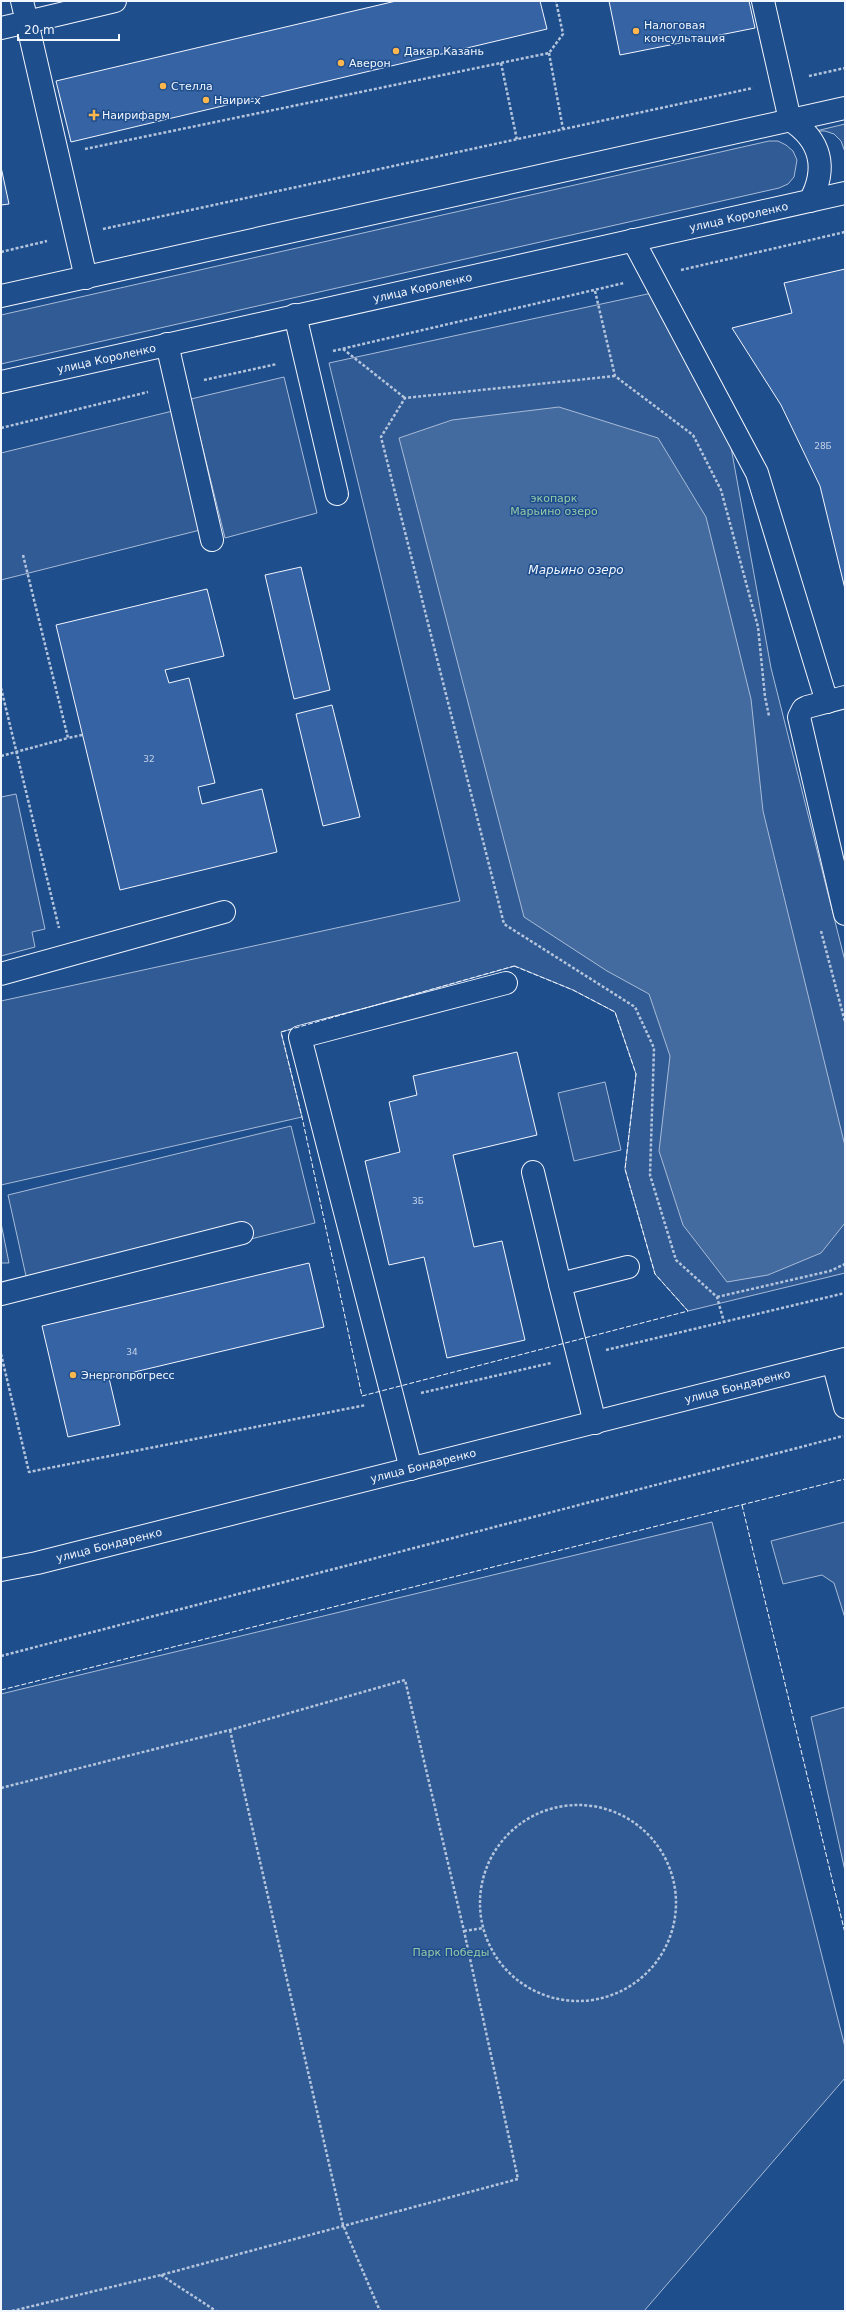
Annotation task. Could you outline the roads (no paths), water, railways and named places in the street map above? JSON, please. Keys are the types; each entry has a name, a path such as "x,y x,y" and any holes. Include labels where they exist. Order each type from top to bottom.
{"main road":[{"path":"22,1 86,278"},
{"path":"1,28 115,1"},
{"path":"763,1 790,120 809,136 818,154 819,179 810,201"},
{"path":"1,296 845,108"},
{"name":"улица Короленко","path":"1,382 845,193"},
{"path":"633,240 756,473 836,700 807,707 803,709 799,717 845,914"},
{"path":"295,315 337,494"},
{"path":"167,344 212,540"},
{"path":"1,974 224,912"},
{"path":"412,1469 300,1037 506,982"},
{"path":"533,1172 595,1423"},
{"path":"1,1294 242,1233"},
{"path":"560,1284 628,1267"},
{"path":"839,1361 845,1407"},
{"name":"улица Бондаренко","path":"1,1570 38,1563 839,1361"}],"water":[{"name":"Марьино озеро","path":"559,407 658,438 706,517 751,699 763,811 845,1146 845,1223 821,1253 768,1275 727,1282 683,1225 659,1151 670,1056 649,994 607,971 524,917 399,438 452,420"}],"place":[{"name":"Налоговая консультация","path":"636,31"},
{"name":"Дакар Казань","path":"396,51"},
{"name":"Аверон","path":"341,63"},
{"name":"Стелла","path":"163,86"},
{"name":"Наири-х","path":"206,100"},
{"name":"Наирифарм","path":"94,115"},
{"name":"Энергопрогресс","path":"73,1375"}],"park label":[{"name":"экопарк Марьино озеро","path":"554,504"},
{"name":"Парк Победы","path":"451,1952"}]}
